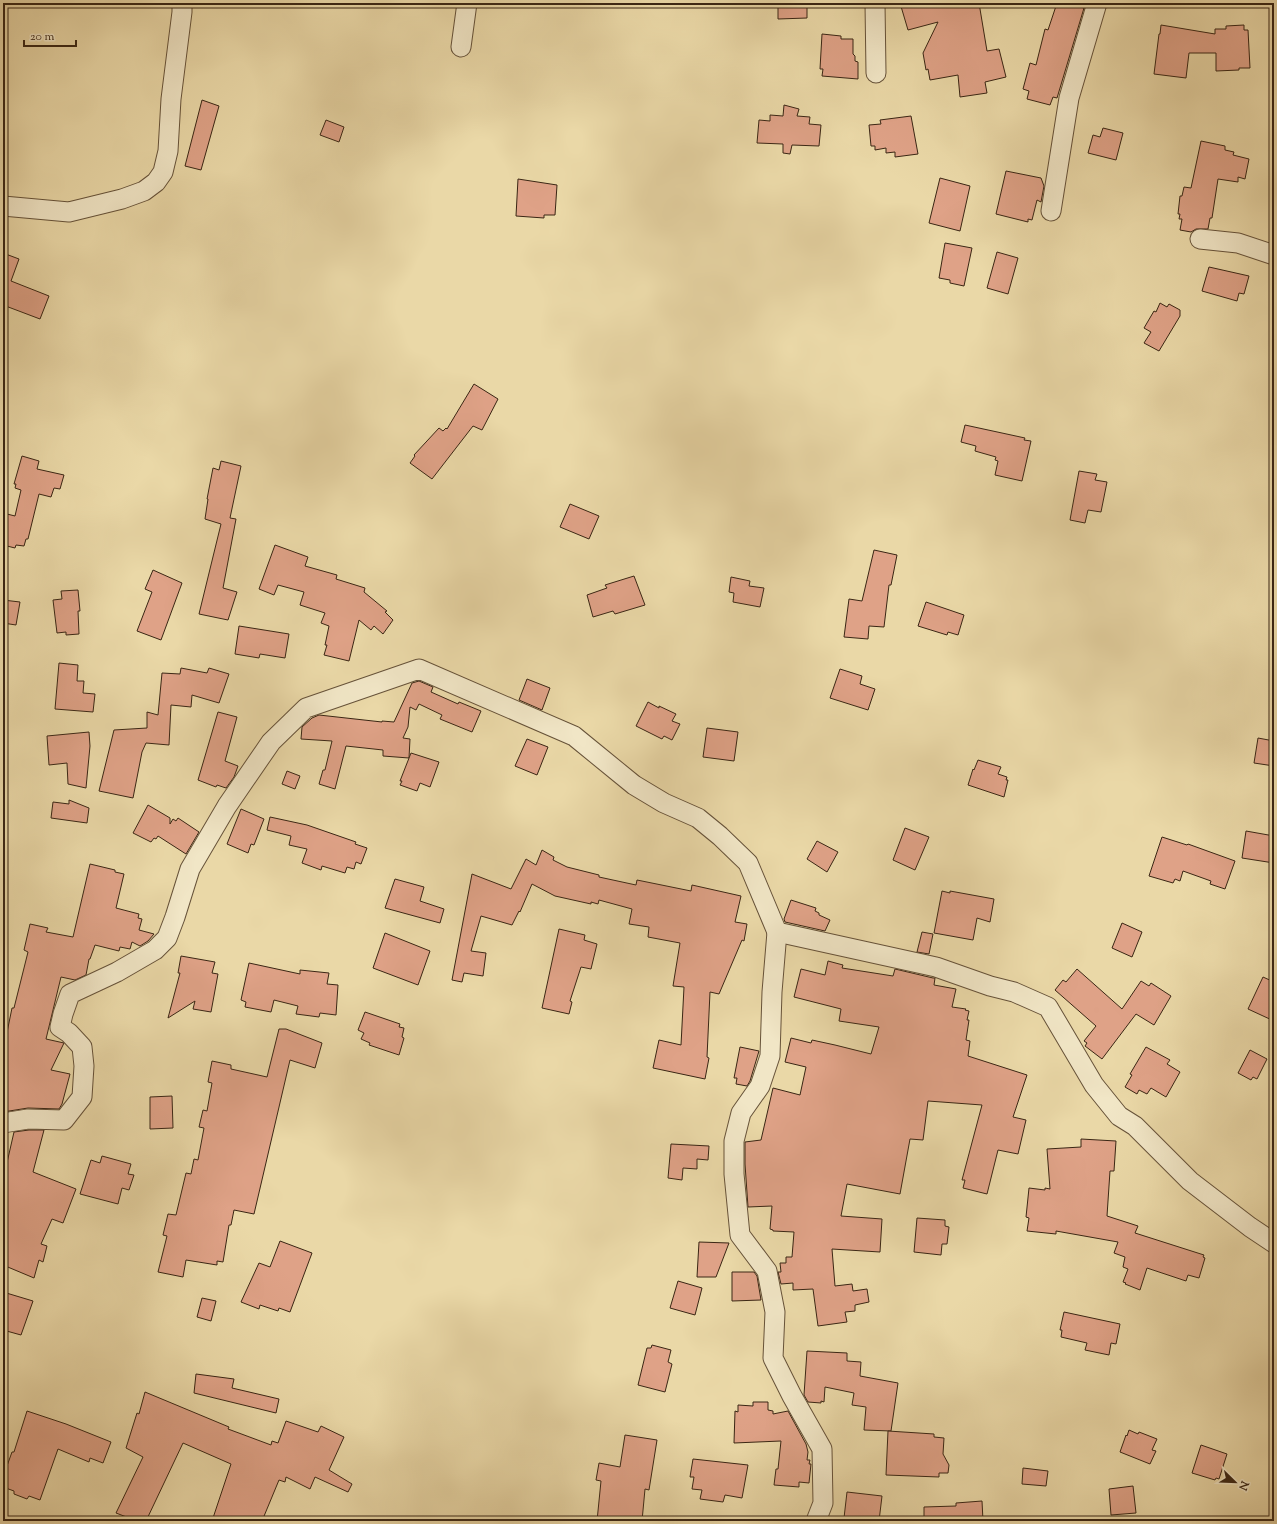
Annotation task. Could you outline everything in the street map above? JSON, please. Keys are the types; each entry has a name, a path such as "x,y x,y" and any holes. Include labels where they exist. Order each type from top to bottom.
{"street":[{"path":"3,206 69,212 144,191 156,182 163,172 168,151 171,99 182,3"},
{"path":"461,47 467,3"},
{"path":"875,3 876,73"},
{"path":"1051,211 1069,98 1097,3"},
{"path":"1200,239 1238,242 1274,255"},
{"path":"3,1123 28,1119 64,1120 82,1097 84,1066 82,1047 69,1033 60,1027 70,994 117,972 155,950 167,938 190,869 227,806 271,742 306,708 419,669 574,736 634,785 664,803 698,818 748,862 777,932 772,992 770,1056 760,1086 741,1113 734,1141 734,1174 740,1235 767,1271 775,1312 773,1358 792,1396 822,1449 824,1502 816,1521"},
{"path":"777,932 849,949 936,966 990,986 1014,992 1048,1007 1094,1085 1119,1116 1136,1126 1190,1181 1250,1227 1274,1243"}],"building":[{"path":"807,3 807,18 778,19 778,4"},
{"path":"900,3 979,3 987,51 999,49 1006,77 985,82 987,93 960,97 958,75 930,80 928,69 926,70 923,53 938,22 908,30"},
{"path":"1057,3 1066,3 1084,8 1057,98 1053,97 1050,105 1027,99 1029,91 1023,89 1030,63 1036,65 1045,29 1048,30"},
{"path":"1161,25 1215,34 1215,29 1226,29 1226,26 1244,25 1244,30 1248,30 1250,68 1216,71 1216,53 1189,53 1186,78 1154,74"},
{"path":"822,34 841,36 841,39 853,39 853,54 855,56 855,61 858,62 858,79 822,76 823,69 820,69"},
{"path":"202,100 219,106 201,170 185,166"},
{"path":"784,105 799,109 797,116 810,117 809,124 821,125 819,146 792,145 790,154 783,153 783,144 757,143 759,120 770,121 770,115 783,116"},
{"path":"911,116 918,154 895,157 895,152 886,153 886,148 875,150 875,146 871,146 869,125 881,124 880,120"},
{"path":"326,120 344,127 339,142 320,135"},
{"path":"1103,128 1123,133 1116,160 1088,153 1093,135 1100,137"},
{"path":"1201,141 1225,146 1225,150 1234,152 1233,155 1249,159 1245,179 1238,177 1238,182 1218,179 1212,218 1210,218 1208,229 1196,229 1191,232 1180,230 1182,219 1179,219 1180,214 1178,214 1180,196 1182,196 1184,187 1191,188"},
{"path":"1006,171 1041,178 1044,186 1041,202 1037,200 1032,220 1028,219 1028,222 996,214"},
{"path":"940,178 970,186 960,231 929,223"},
{"path":"518,179 557,185 555,215 544,215 544,218 516,216"},
{"path":"945,243 972,248 964,286 950,283 950,280 939,278"},
{"path":"997,252 1018,258 1008,294 987,288"},
{"path":"3,253 19,259 11,281 49,296 40,319 3,305"},
{"path":"1209,267 1249,276 1244,294 1239,293 1237,301 1202,291"},
{"path":"1160,303 1167,307 1169,304 1180,310 1180,316 1159,351 1144,343 1151,332 1144,328 1154,311 1156,312"},
{"path":"474,384 498,399 482,430 473,426 432,479 410,463 415,456 414,455 439,428 443,431 446,428 447,429"},
{"path":"965,425 1025,438 1024,440 1031,441 1022,481 995,475 998,461 995,460 996,457 975,451 976,446 961,442"},
{"path":"22,456 39,461 37,469 64,475 60,489 54,488 51,497 39,494 28,539 26,539 24,546 16,545 15,548 3,545 3,513 15,516 21,490 15,488 16,484 14,484"},
{"path":"221,461 241,466 230,518 236,519 223,588 237,592 228,620 199,614 221,524 205,519 213,468 219,470"},
{"path":"1079,471 1097,474 1095,480 1107,482 1101,512 1088,510 1085,523 1070,520"},
{"path":"570,504 599,516 589,539 560,527"},
{"path":"275,545 308,557 305,566 337,575 336,579 365,588 364,592 387,611 385,612 393,620 383,634 374,626 371,630 359,620 349,661 324,655 327,645 325,645 329,626 321,623 325,613 300,605 304,592 278,585 274,595 259,589"},
{"path":"874,550 897,555 891,585 889,585 884,627 869,626 868,639 844,637 849,599 862,601"},
{"path":"153,570 182,583 161,640 137,631 152,592 145,589"},
{"path":"634,576 645,605 615,614 613,611 593,617 587,595 607,588 605,585"},
{"path":"731,577 750,581 749,586 764,588 760,607 733,602 734,593 729,592"},
{"path":"78,590 80,611 78,611 79,634 66,635 66,632 57,633 53,600 62,599 61,591"},
{"path":"3,600 20,602 16,625 3,623"},
{"path":"926,602 964,615 958,635 948,632 947,635 918,626"},
{"path":"239,626 289,634 285,658 260,654 259,658 235,654"},
{"path":"59,663 78,665 77,681 84,681 83,693 95,694 93,712 55,709"},
{"path":"181,668 207,673 209,668 229,674 219,703 192,695 191,707 171,705 169,745 146,743 142,752 133,798 99,791 114,730 147,728 147,712 158,715 162,673 180,674"},
{"path":"840,669 862,676 860,684 875,689 868,710 830,698"},
{"path":"527,679 550,688 542,710 519,700"},
{"path":"419,681 433,687 431,692 458,704 459,702 481,711 472,732 440,719 442,715 419,704 416,710 410,707 408,727 403,738 410,739 409,758 383,756 383,750 346,746 335,789 319,784 323,770 325,770 332,741 301,739 302,727 312,718 319,715 394,722 412,683"},
{"path":"648,702 676,714 672,721 680,724 672,740 664,736 662,739 636,726"},
{"path":"218,712 237,717 225,761 238,766 234,777 226,788 217,785 216,787 198,780"},
{"path":"707,728 738,732 734,761 703,757"},
{"path":"89,732 90,746 86,788 68,784 67,763 49,765 47,736"},
{"path":"1258,738 1274,741 1274,766 1254,763"},
{"path":"527,739 548,747 537,775 515,766"},
{"path":"411,753 439,762 430,787 420,783 417,791 400,785 402,781 400,781"},
{"path":"978,760 1001,767 998,774 1007,777 1006,780 1008,780 1004,797 968,785 973,769 974,770"},
{"path":"287,771 300,776 295,789 282,784"},
{"path":"69,800 89,808 87,823 51,818 53,802 69,804"},
{"path":"148,805 170,818 170,824 173,819 176,821 178,818 199,832 186,854 158,836 151,842 133,833"},
{"path":"241,809 264,819 254,845 251,844 248,853 227,844"},
{"path":"270,817 307,825 356,842 355,844 367,848 361,864 356,862 354,869 347,867 345,873 322,866 321,870 302,863 307,849 289,845 291,836 267,830"},
{"path":"905,828 929,837 915,870 893,860"},
{"path":"1246,831 1274,836 1274,863 1242,858"},
{"path":"1162,837 1187,845 1188,844 1235,861 1225,889 1210,884 1211,881 1183,871 1180,881 1175,879 1173,883 1149,876"},
{"path":"817,841 838,852 827,872 807,859"},
{"path":"542,850 554,857 553,860 567,867 599,875 599,877 636,885 637,880 691,891 692,885 741,896 735,922 747,924 744,941 742,940 719,994 710,992 707,1057 709,1058 705,1079 653,1068 659,1040 681,1045 684,987 673,986 680,943 648,937 649,927 629,924 632,909 599,900 598,904 591,902 591,904 555,896 532,884 520,912 519,911 512,925 481,916 471,951 486,953 483,976 464,973 462,982 452,980 472,874 511,889 526,859 536,865"},
{"path":"90,864 115,870 115,872 124,874 116,908 139,914 138,918 142,919 139,930 154,934 148,941 140,946 132,942 130,949 120,947 119,951 95,945 89,959 86,975 75,980 61,977 46,1039 64,1043 51,1070 70,1074 62,1104 59,1109 28,1108 3,1112 3,1052 12,1008 14,1008 28,952 24,950 30,924 48,928 46,932 73,937"},
{"path":"395,879 424,887 420,901 444,909 440,923 385,908"},
{"path":"942,891 950,893 950,891 994,899 990,922 977,918 973,940 934,933"},
{"path":"791,900 816,908 815,911 819,913 819,915 830,920 825,931 785,922 784,919"},
{"path":"1122,923 1142,932 1132,957 1112,948"},
{"path":"559,929 585,935 584,940 597,944 591,969 581,967 570,1001 572,1002 569,1014 542,1008"},
{"path":"922,932 933,934 929,954 917,952"},
{"path":"385,933 430,951 418,985 373,968"},
{"path":"181,956 215,962 212,973 218,974 211,1012 193,1009 195,1001 168,1018 180,973 178,973"},
{"path":"828,961 843,965 842,968 893,976 895,969 935,978 934,985 956,989 952,1007 966,1009 965,1010 969,1011 966,1040 970,1041 968,1056 1027,1075 1013,1117 1026,1120 1018,1154 998,1150 987,1194 963,1188 965,1180 962,1180 982,1105 928,1101 923,1140 910,1139 900,1194 847,1184 841,1216 882,1219 880,1252 832,1249 835,1286 852,1284 853,1291 867,1289 869,1302 855,1305 855,1311 845,1312 847,1322 818,1326 813,1289 793,1290 793,1283 781,1284 778,1272 781,1272 780,1263 786,1263 786,1257 792,1257 794,1232 773,1231 770,1229 772,1206 748,1207 745,1142 761,1140 773,1088 800,1095 806,1067 785,1062 791,1038 811,1043 812,1040 871,1054 879,1027 839,1021 841,1009 794,997 801,969 825,975"},
{"path":"249,963 300,974 300,970 329,973 327,984 338,985 336,1015 320,1013 319,1017 296,1014 298,1006 274,1000 271,1012 245,1007 246,1002 241,1000"},
{"path":"1077,969 1122,1009 1141,981 1149,986 1151,983 1171,996 1154,1025 1136,1014 1102,1059 1085,1046 1087,1043 1084,1041 1096,1026 1055,990 1063,980 1066,982"},
{"path":"1263,977 1274,982 1274,1021 1248,1009"},
{"path":"365,1012 400,1024 399,1027 404,1028 402,1037 404,1038 399,1055 369,1045 370,1043 361,1039 364,1033 358,1030"},
{"path":"279,1029 286,1029 322,1043 315,1068 290,1060 254,1214 234,1210 231,1225 229,1225 223,1262 217,1261 217,1265 186,1260 183,1277 158,1272 167,1236 163,1235 168,1214 176,1215 186,1173 191,1174 194,1159 198,1160 204,1128 199,1127 203,1110 207,1111 212,1083 208,1082 212,1061 231,1065 231,1069 267,1077"},
{"path":"740,1047 759,1051 750,1081 747,1086 736,1084 737,1078 734,1078"},
{"path":"1146,1047 1170,1060 1167,1064 1180,1072 1166,1097 1151,1088 1147,1094 1139,1090 1137,1094 1125,1087 1132,1075 1130,1074"},
{"path":"1250,1050 1267,1059 1257,1079 1253,1077 1251,1080 1238,1073"},
{"path":"172,1096 173,1128 150,1129 150,1097"},
{"path":"44,1130 33,1172 76,1189 63,1223 52,1219 41,1244 47,1246 43,1262 39,1260 34,1278 3,1265 3,1167 6,1167 14,1132"},
{"path":"1081,1139 1116,1141 1114,1171 1110,1171 1107,1216 1138,1226 1135,1233 1204,1255 1203,1257 1205,1258 1199,1278 1188,1275 1186,1281 1147,1268 1140,1290 1123,1282 1128,1269 1123,1267 1125,1257 1114,1253 1118,1242 1056,1231 1056,1234 1027,1231 1029,1218 1026,1217 1029,1188 1045,1190 1045,1188 1050,1189 1047,1149 1081,1147"},
{"path":"671,1144 709,1146 708,1160 697,1159 697,1169 683,1168 682,1180 668,1178"},
{"path":"102,1156 131,1164 128,1174 134,1175 129,1190 122,1188 118,1204 80,1194 91,1160 100,1163"},
{"path":"917,1218 945,1220 945,1226 949,1227 947,1244 942,1244 941,1255 914,1252"},
{"path":"280,1241 312,1253 290,1312 279,1308 278,1311 260,1305 259,1309 241,1302 259,1263 270,1267"},
{"path":"699,1242 729,1243 716,1277 697,1277"},
{"path":"732,1272 754,1272 757,1276 761,1300 732,1301"},
{"path":"678,1281 702,1288 695,1315 670,1308"},
{"path":"3,1292 33,1301 21,1335 3,1330"},
{"path":"202,1298 216,1301 211,1321 197,1317"},
{"path":"1064,1312 1120,1324 1116,1344 1111,1343 1109,1355 1085,1350 1087,1343 1061,1337 1062,1330 1060,1330"},
{"path":"652,1345 671,1350 668,1362 672,1364 665,1392 638,1385 647,1348 651,1348"},
{"path":"807,1351 847,1353 847,1361 861,1362 860,1376 898,1383 891,1431 864,1430 866,1407 852,1405 854,1393 825,1387 824,1402 808,1402 804,1395"},
{"path":"196,1374 234,1379 232,1388 279,1399 276,1413 194,1393"},
{"path":"145,1392 229,1427 228,1429 271,1445 272,1441 278,1443 286,1421 318,1432 321,1426 344,1437 329,1470 352,1484 348,1492 315,1477 310,1489 286,1477 285,1482 279,1480 262,1521 212,1521 231,1464 183,1443 146,1521 137,1521 116,1513 143,1457 126,1448 137,1413 139,1414"},
{"path":"753,1402 768,1402 768,1410 773,1411 773,1414 788,1411 806,1444 808,1452 807,1460 810,1460 809,1464 811,1464 809,1483 799,1482 799,1487 774,1485 776,1469 778,1469 781,1441 734,1443 735,1411 738,1412 738,1405 753,1406"},
{"path":"27,1411 66,1424 111,1442 103,1463 90,1458 89,1462 58,1449 40,1500 29,1496 27,1499 14,1494 14,1491 3,1487 3,1477 12,1452 14,1452"},
{"path":"1129,1430 1157,1439 1152,1450 1156,1451 1150,1464 1120,1452"},
{"path":"888,1431 934,1434 934,1437 944,1438 943,1454 949,1465 948,1473 939,1473 939,1477 886,1475"},
{"path":"625,1435 657,1440 649,1490 645,1489 642,1521 597,1521 601,1481 596,1480 599,1463 620,1467"},
{"path":"1201,1445 1227,1454 1219,1479 1216,1478 1215,1480 1192,1473"},
{"path":"693,1459 748,1465 742,1498 725,1495 723,1502 700,1499 702,1490 692,1489 694,1477 690,1477"},
{"path":"1023,1468 1048,1471 1046,1486 1022,1484"},
{"path":"1133,1486 1136,1513 1111,1515 1109,1489"},
{"path":"847,1492 882,1496 879,1521 854,1521 854,1519 844,1518"},
{"path":"982,1501 983,1521 924,1521 924,1507 956,1506 956,1503"}]}
